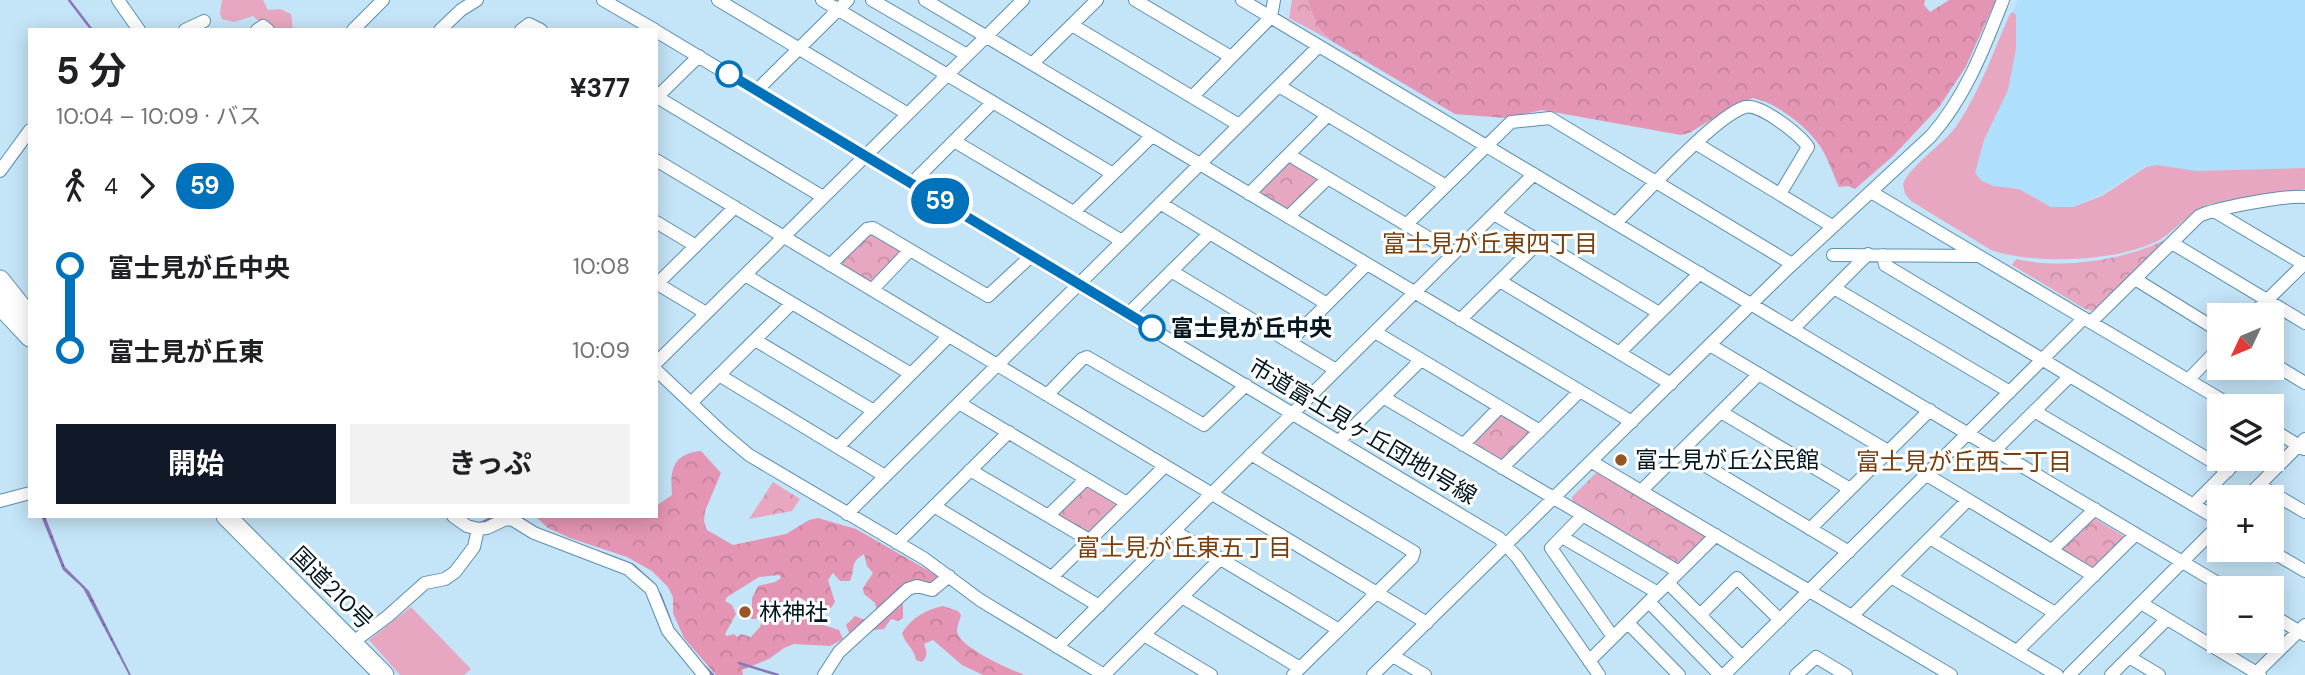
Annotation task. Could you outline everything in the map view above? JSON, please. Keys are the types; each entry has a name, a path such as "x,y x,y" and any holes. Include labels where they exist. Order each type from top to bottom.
{"highway":[{"path":"0,280 8,305 28,334"},
{"path":"8,305 28,317"},
{"name":"国道210号","path":"226,518 384,675"}],"street":[{"path":"118,0 138,28"},
{"path":"355,28 382,0"},
{"path":"442,28 461,10 478,0"},
{"name":"市道富士見ヶ丘団地1号線","path":"603,0 651,28"},
{"path":"718,0 908,114"},
{"path":"822,0 1113,174"},
{"path":"756,91 848,0"},
{"path":"872,0 967,55"},
{"path":"925,0 1632,422"},
{"path":"658,361 1023,0"},
{"path":"1032,64 1097,0"},
{"path":"1135,0 1231,57"},
{"path":"1242,0 2207,577"},
{"path":"1192,97 1271,17 1274,0"},
{"path":"1373,675 1792,264 1931,136 1949,113 1979,61 2003,0"},
{"path":"189,28 204,21"},
{"path":"1072,25 1239,125"},
{"name":"市道富士見ヶ丘団地1号線","path":"658,32 1494,534 1507,545 1600,675"},
{"path":"847,514 1319,46"},
{"path":"658,96 699,56"},
{"path":"1279,86 1446,186"},
{"path":"658,98 823,197"},
{"path":"911,184 993,103"},
{"path":"1616,223 1697,144 1746,107 1758,108 1796,133 1808,147 1780,194"},
{"path":"1249,194 1328,115"},
{"path":"1406,225 1513,121 1550,118 1792,264"},
{"path":"0,171 28,133"},
{"path":"1074,212 1152,136"},
{"path":"954,141 1122,241"},
{"path":"1697,144 1832,226"},
{"path":"1289,155 1454,253"},
{"path":"658,161 1427,623"},
{"path":"1057,647 1534,174"},
{"path":"1288,217 1328,178"},
{"path":"1871,192 2212,394"},
{"path":"2291,197 2305,205"},
{"path":"1562,537 1653,598 1722,675 2043,360 2135,279 2199,216 2291,197 2305,197"},
{"path":"1160,203 1327,304"},
{"path":"658,282 734,207"},
{"path":"2214,211 2304,264 2264,303"},
{"path":"1494,214 1659,313"},
{"path":"658,223 696,246"},
{"path":"830,265 870,227 988,296 1031,256"},
{"path":"1128,314 1210,233"},
{"path":"1461,320 1539,242"},
{"path":"2172,243 2305,323"},
{"path":"872,290 910,250"},
{"path":"1793,329 1868,254"},
{"path":"1832,255 1979,256"},
{"path":"1883,255 1885,265 2207,458"},
{"path":"1289,342 1367,264"},
{"path":"1171,271 1336,370"},
{"path":"1619,353 1700,273"},
{"path":"745,275 911,374"},
{"path":"2135,279 2207,324"},
{"path":"1500,281 1671,384"},
{"path":"658,284 706,313"},
{"path":"1834,288 2010,392"},
{"path":"691,403 792,303"},
{"path":"1375,332 1540,431"},
{"path":"838,447 949,336"},
{"path":"755,340 874,411"},
{"path":"1710,345 1888,452"},
{"path":"1047,395 1087,357 1204,425 1246,385"},
{"path":"1339,441 1421,360"},
{"path":"2188,380 2207,360"},
{"path":"2284,370 2305,383"},
{"path":"658,372 743,450 932,564 987,605 1104,675 1220,559"},
{"path":"1641,491 1759,374"},
{"path":"719,375 885,476"},
{"path":"1995,450 2070,376"},
{"path":"1502,468 1580,391"},
{"path":"1383,397 1679,572"},
{"path":"959,403 1127,503"},
{"path":"1463,445 1500,407"},
{"path":"1810,529 1930,411"},
{"path":"2035,411 2207,513"},
{"path":"1721,412 1850,489"},
{"path":"897,543 1009,432"},
{"path":"2259,485 2303,445 2284,435"},
{"path":"1681,452 1849,552"},
{"path":"1182,597 1297,671 1414,555 1412,551 1251,454"},
{"path":"1592,462 1951,675"},
{"path":"1052,578 1165,466"},
{"path":"970,470 1089,540"},
{"path":"2193,505 2228,471"},
{"path":"1927,474 2094,576"},
{"path":"1048,516 1086,479"},
{"path":"0,501 28,494"},
{"path":"1852,616 1968,500"},
{"path":"2284,500 2305,512"},
{"path":"934,506 1098,606"},
{"path":"2052,550 2095,509"},
{"path":"1583,515 1551,548 1613,637"},
{"path":"456,518 467,526 478,529 506,519 513,520 534,533 628,569 651,589 671,636 704,675"},
{"path":"352,643 425,583 445,579 455,572 474,547 478,529"},
{"path":"1174,531 1339,630"},
{"path":"2017,651 2136,534"},
{"path":"1589,661 1716,536"},
{"path":"2069,675 2207,537"},
{"path":"1930,538 2055,613"},
{"path":"2284,559 2305,571"},
{"path":"824,675 839,652 908,589 917,586 932,590 949,576"},
{"path":"1891,577 2057,675"},
{"path":"1700,615 1737,578 1780,620"},
{"path":"1668,583 1742,657"},
{"path":"2141,603 2258,674 2303,630 2284,621"},
{"path":"2111,675 2167,619"},
{"path":"1628,622 1671,672"},
{"path":"1144,635 1211,675"},
{"path":"1393,656 1425,675"},
{"path":"1796,675 1816,657 1846,675"},
{"path":"2129,657 2159,675"}],"shaded area":[{"path":"2018,0 2305,0 2305,168 2196,171 2145,166 2101,195 2073,207 2052,207 2019,189 1994,186 1982,181 1975,173 1984,140 2008,90 2016,49 2016,15 2013,12"}],"green space":[{"path":"222,0 263,0 268,10 280,9 291,14 293,28 272,27 253,16 234,22 222,19"},
{"path":"1292,0 1307,0 1318,28 1330,40 1289,18"},
{"path":"1307,0 1925,0 1924,5 1930,12 1949,0 1996,0 1965,68 1939,107 1893,156 1855,189 1848,186 1839,187 1820,146 1799,123 1772,105 1753,98 1681,135 1542,110 1505,118 1455,114 1330,40 1318,28"},
{"path":"2013,12 2016,15 2016,49 2008,90 1984,140 1975,173 1982,181 1994,186 2019,189 2051,207 2073,207 2102,196 2146,167 2157,165 2196,171 2305,168 2305,189 2209,204 2195,211 2161,239 2124,253 2053,259 2009,255 1991,250 1911,201 1905,194 1903,184 1912,170 1949,135 1964,115"},
{"path":"1288,161 1320,179 1288,210 1259,195 1259,188"},
{"path":"870,231 902,252 869,283 839,265 840,260"},
{"path":"2167,239 2095,311 2085,309 2012,265 2016,259 2053,263 2093,261 2132,253"},
{"path":"1500,414 1531,430 1502,464 1471,442"},
{"path":"701,451 721,473 705,511 704,521 707,530 733,545 786,534 809,520 818,518 856,529 943,579 947,585 937,596 915,592 903,601 903,618 898,621 891,619 884,629 874,630 857,643 846,625 855,616 865,620 879,616 875,603 864,594 863,588 873,573 867,566 864,554 855,563 850,581 840,581 833,573 828,580 835,602 831,608 816,602 811,605 803,599 797,599 808,616 820,624 839,630 843,639 830,646 794,644 769,659 742,670 743,675 716,675 684,638 673,613 673,597 668,587 652,571 627,557 548,528 537,518 658,518 658,505 672,495 673,471 684,456","holes":["779,575 781,578 758,586 752,598 752,607 746,610 746,615 756,619 765,609 760,627 751,637 741,634 737,637 734,634 727,636 725,634 736,614 732,605 725,601 727,597 759,577"]},
{"path":"1598,471 1708,536 1678,565 1573,504 1572,497"},
{"path":"773,482 800,499 792,511 749,519"},
{"path":"1085,484 1119,504 1090,534 1055,516"},
{"path":"2094,518 2125,537 2094,569 2060,548"},
{"path":"943,606 958,611 961,615 957,631 966,644 986,657 1025,675 983,675 962,665 933,640 924,644 924,660 916,660 902,633 920,615"},
{"path":"411,607 471,669 464,675 400,675 369,640"}],"water":[{"path":"42,518 46,518 65,567 89,591 131,675 83,588 63,570"}],"waterway":[{"path":"69,0 90,28"},
{"path":"481,523 490,518"},
{"path":"522,518 528,523"},
{"path":"602,553 633,565 655,585"},
{"path":"660,594 670,620"},
{"path":"739,663 778,675"},
{"path":"705,667 713,675"}],"bus line":[{"name":"59","path":"729,74 1152,328"}],"place":[{"name":"富士見が丘中央","path":"1152,328"},
{"name":"富士見が丘公民館","path":"1621,460"},
{"name":"林神社","path":"745,612"}],"district":[{"name":"富士見が丘東四丁目","path":"1490,243"},
{"name":"富士見が丘西二丁目","path":"1964,461"},
{"name":"富士見が丘東五丁目","path":"1184,547"}]}
